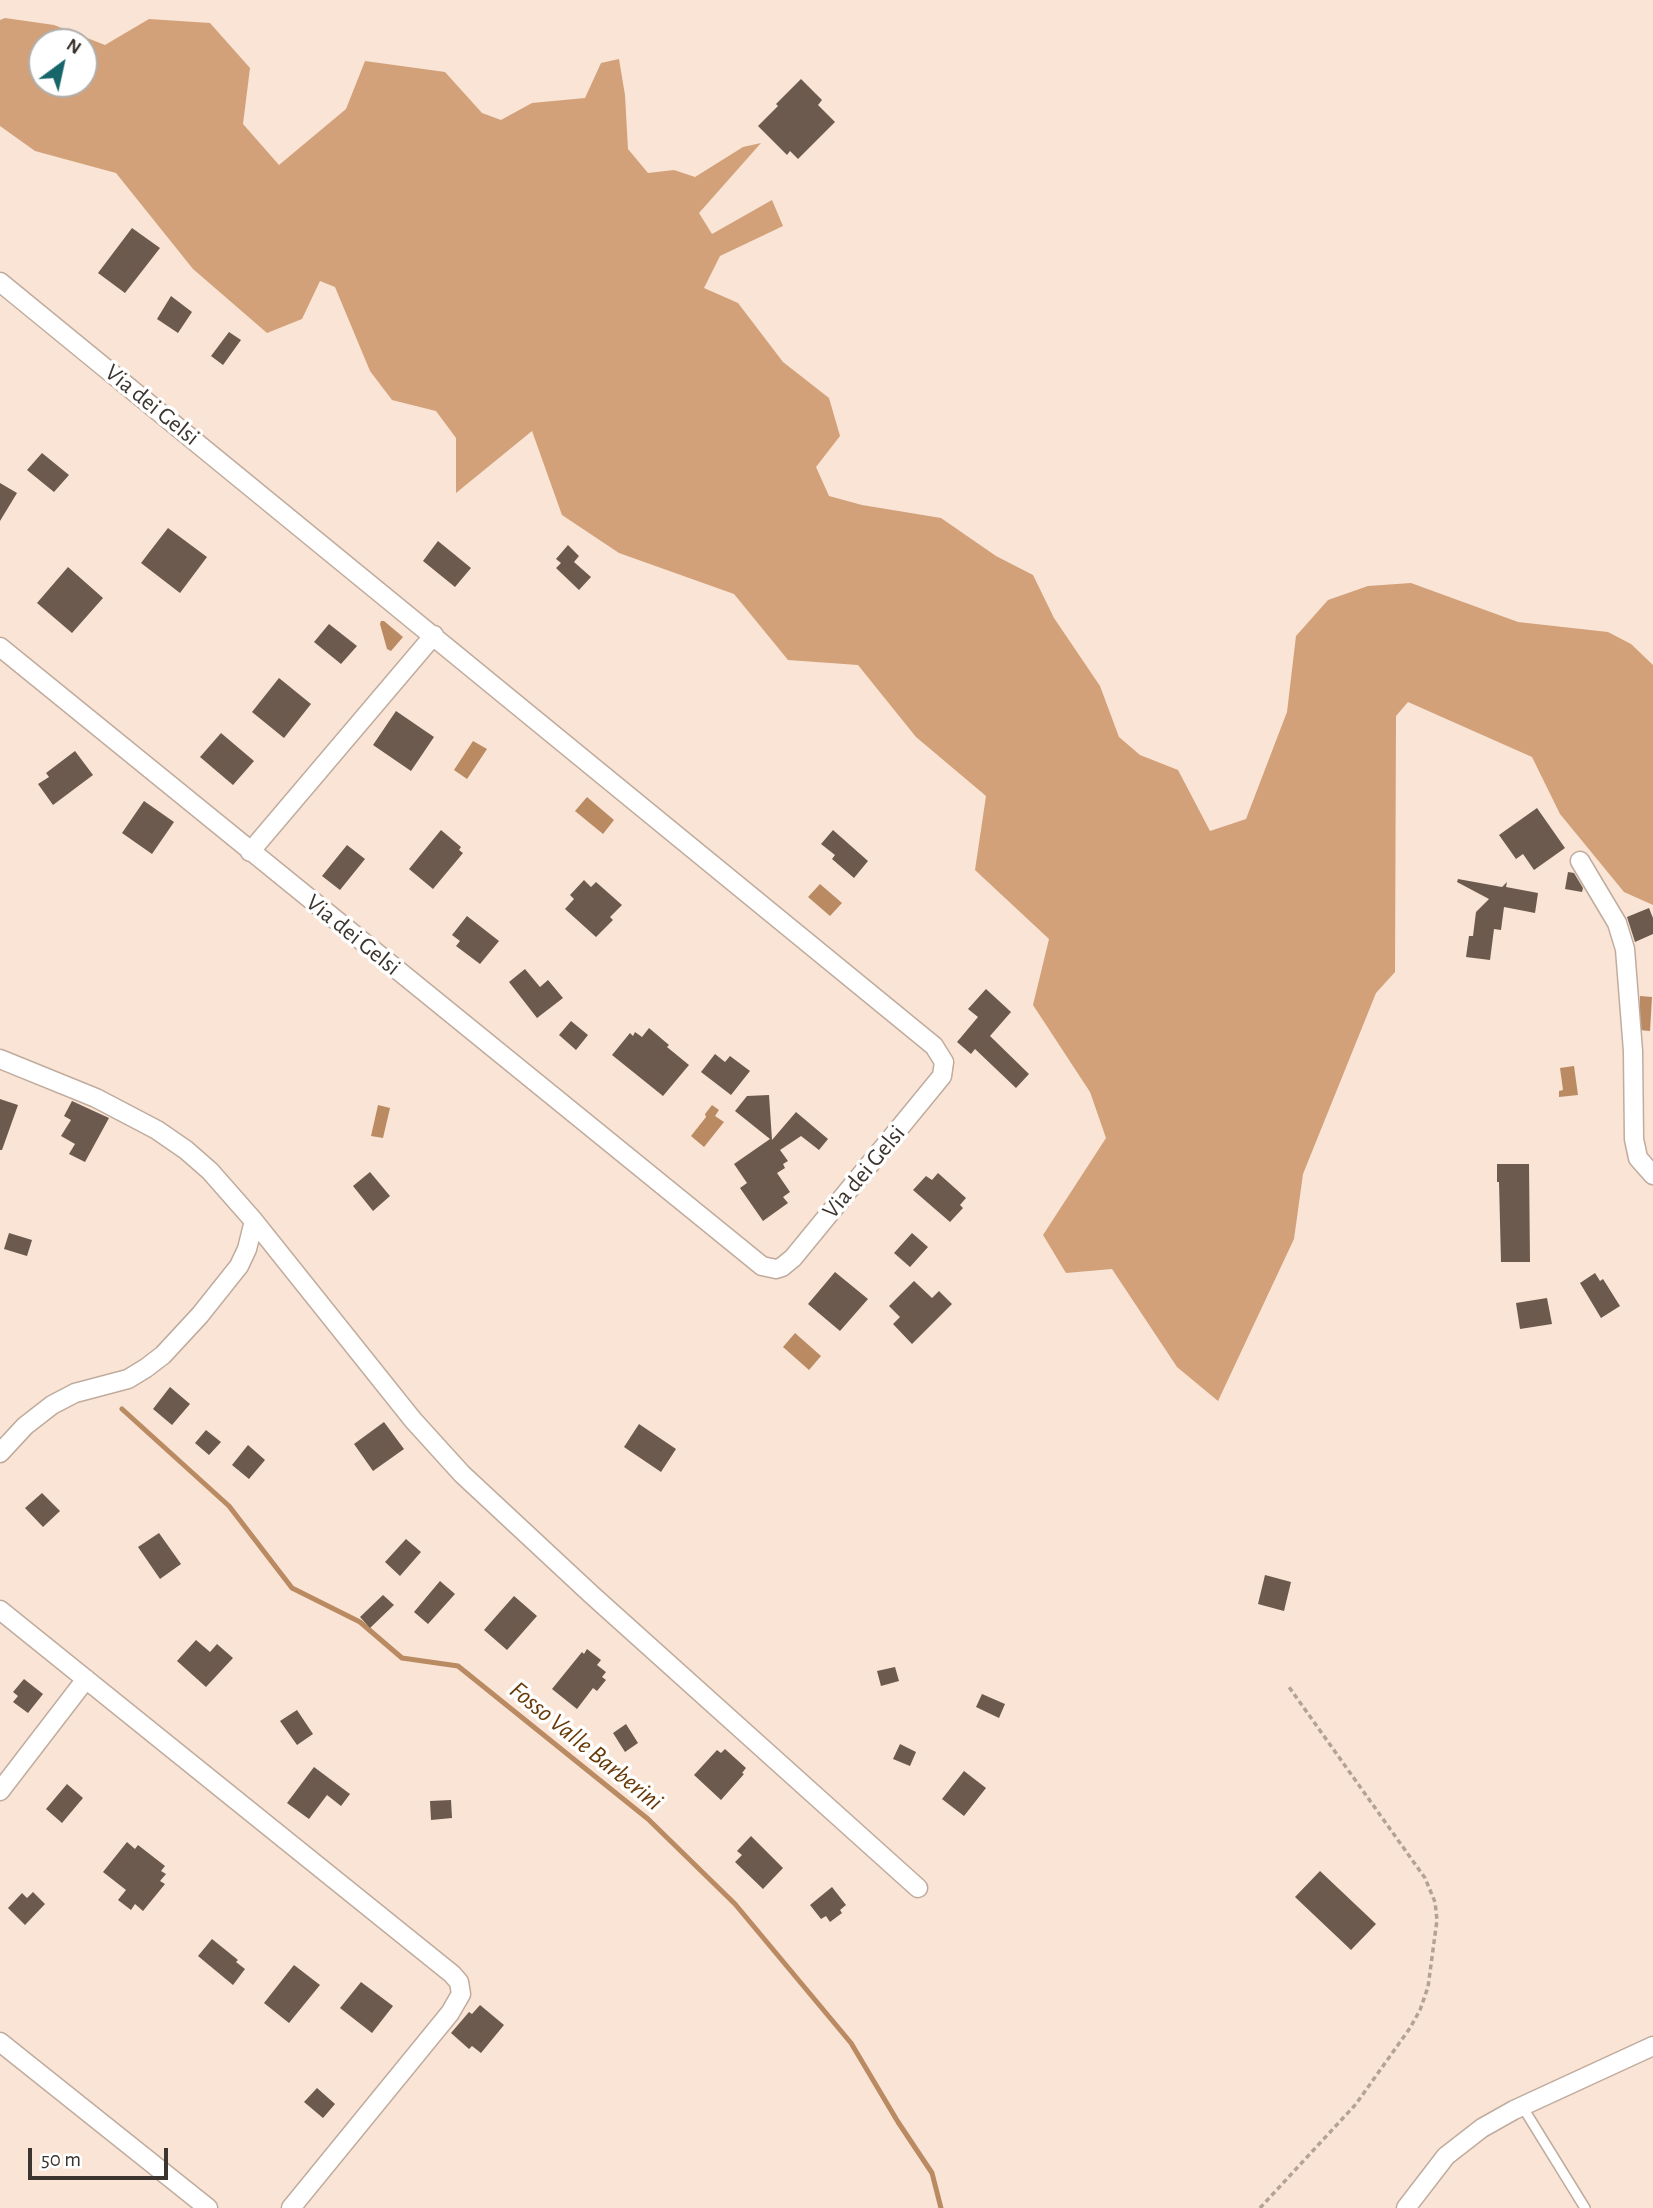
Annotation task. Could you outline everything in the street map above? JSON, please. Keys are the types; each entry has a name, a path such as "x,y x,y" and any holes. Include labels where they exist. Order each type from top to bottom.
{"street":[{"name":"Via dei Gelsi","path":"0,282 934,1046 943,1056 944,1069 938,1082 793,1258 782,1267 769,1269 250,852 0,647"},
{"path":"250,852 434,635"},
{"path":"1580,861 1617,923 1625,949 1633,1051 1634,1139 1638,1157 1653,1175"},
{"path":"0,1059 104,1102 157,1130 210,1171 254,1221 412,1420 468,1479 592,1595 918,1888"},
{"path":"0,1453 25,1426 52,1405 75,1393 128,1379 163,1355 191,1326 239,1266 247,1249 254,1221"},
{"path":"0,1610 459,1982 461,1994 450,2013 291,2208"},
{"path":"0,1791 86,1679"},
{"path":"0,2042 208,2208"},
{"path":"1406,2208 1452,2150 1489,2123 1653,2046"}],"lane":[{"path":"1522,2106 1585,2208"}],"path":[{"path":"1259,2208 1356,2104 1410,2028 1428,1987 1437,1920 1435,1902 1425,1878 1289,1687"}],"shaded area":[{"path":"5,18 62,28 28,28 28,98 98,98 98,42 105,45 149,19 210,23 250,68 243,124 279,165 346,109 365,61 445,72 482,113 501,120 532,103 585,98 601,63 619,59 625,95 628,149 648,173 674,170 695,177 743,147 761,143 699,213 712,234 772,200 783,226 720,256 704,288 738,303 783,362 829,398 840,436 816,467 829,496 862,505 941,518 996,556 1033,575 1054,618 1100,686 1119,737 1140,755 1178,770 1210,831 1246,819 1287,712 1296,636 1328,600 1368,586 1411,583 1518,622 1608,632 1631,644 1653,665 1653,905 1624,892 1560,814 1532,757 1408,702 1396,716 1395,972 1376,993 1303,1174 1294,1239 1218,1401 1177,1367 1112,1269 1066,1273 1043,1235 1106,1138 1090,1092 1033,1005 1049,939 975,870 986,796 916,737 858,665 788,660 734,594 619,553 562,515 532,431 456,493 456,438 436,411 392,400 370,371 335,287 320,281 302,319 267,333 193,269 116,173 35,151 0,126 0,20"},
{"path":"381,621 403,637 391,651 387,649"},
{"path":"473,741 487,749 467,779 454,770"},
{"path":"587,797 614,820 603,834 575,811"},
{"path":"820,884 842,903 830,916 808,897"},
{"path":"1640,996 1652,997 1650,1031 1639,1030"},
{"path":"1574,1066 1578,1095 1559,1097 1559,1091 1563,1090 1560,1068"},
{"path":"378,1105 390,1108 383,1138 371,1136"},
{"path":"712,1105 719,1110 715,1116 724,1122 704,1147 691,1136"},
{"path":"795,1333 821,1356 809,1370 783,1347"}],"building":[{"path":"801,79 822,100 818,105 835,122 798,159 790,151 787,155 758,126"},
{"path":"132,228 160,248 125,293 98,273"},
{"path":"171,296 192,312 178,333 157,319"},
{"path":"229,332 241,340 223,365 211,356"},
{"path":"42,453 69,475 54,492 27,470"},
{"path":"0,483 17,493 0,521"},
{"path":"168,528 207,557 180,593 141,563"},
{"path":"438,541 471,568 455,587 423,561"},
{"path":"568,545 579,556 574,562 591,577 579,590 556,568 561,563 556,559"},
{"path":"68,567 103,598 72,633 37,603"},
{"path":"329,624 357,646 341,664 314,642"},
{"path":"279,678 311,704 284,738 252,712"},
{"path":"396,711 434,737 411,771 373,745"},
{"path":"221,733 254,761 233,785 200,757"},
{"path":"75,751 93,775 53,805 38,784 49,777 46,773"},
{"path":"144,801 174,822 152,854 122,833"},
{"path":"1537,808 1565,848 1534,870 1523,854 1516,859 1499,835"},
{"path":"441,830 461,847 459,850 463,853 433,889 409,869"},
{"path":"833,830 868,861 854,878 832,859 835,855 821,844"},
{"path":"347,845 365,859 340,890 322,876"},
{"path":"1568,872 1574,873 1583,888 1582,892 1565,889"},
{"path":"1458,879 1502,887 1507,882 1506,887 1538,893 1535,913 1504,907 1501,930 1494,929 1490,960 1466,957 1469,936 1473,936 1476,912 1489,899 1457,882"},
{"path":"584,880 591,887 596,882 622,905 610,917 613,920 596,937 565,909 574,899 570,895"},
{"path":"1649,908 1653,918 1653,934 1635,942 1627,917"},
{"path":"467,916 499,941 480,964 456,946 460,941 452,935"},
{"path":"525,969 540,987 548,980 563,998 537,1018 509,982"},
{"path":"986,989 1011,1012 990,1036 1029,1074 1016,1088 975,1049 971,1054 957,1042 978,1017 968,1009"},
{"path":"571,1021 588,1035 576,1050 559,1035"},
{"path":"649,1028 689,1065 663,1096 612,1055 630,1033 633,1036 635,1032 642,1037"},
{"path":"715,1054 725,1062 730,1056 750,1071 731,1095 701,1072"},
{"path":"769,1095 772,1140 796,1112 828,1139 819,1150 801,1136 780,1150 788,1161 783,1164 785,1168 777,1173 790,1192 783,1197 788,1203 763,1221 740,1188 747,1183 734,1164 770,1139 735,1111 747,1096"},
{"path":"0,1099 18,1105 2,1150 0,1150"},
{"path":"72,1101 109,1118 85,1162 69,1154 75,1144 61,1136 71,1120 64,1116"},
{"path":"1497,1164 1529,1164 1530,1262 1501,1262"},
{"path":"370,1172 390,1196 373,1211 353,1186"},
{"path":"938,1173 966,1198 960,1205 963,1208 950,1222 913,1190 926,1176 932,1180"},
{"path":"9,1233 32,1240 27,1256 4,1249"},
{"path":"912,1233 928,1247 910,1267 894,1253"},
{"path":"835,1272 868,1299 840,1331 808,1304"},
{"path":"1595,1273 1600,1281 1603,1279 1620,1306 1601,1318 1580,1283"},
{"path":"914,1281 932,1298 939,1291 952,1304 912,1344 893,1324 900,1317 889,1306"},
{"path":"1547,1298 1552,1324 1520,1329 1516,1303"},
{"path":"170,1387 190,1404 172,1425 153,1409"},
{"path":"384,1422 404,1449 373,1471 354,1444"},
{"path":"639,1424 676,1449 661,1472 624,1447"},
{"path":"206,1430 221,1442 209,1455 195,1443"},
{"path":"248,1445 265,1460 249,1479 232,1465"},
{"path":"42,1493 60,1511 43,1527 25,1508"},
{"path":"159,1533 181,1564 160,1579 138,1547"},
{"path":"406,1539 421,1552 400,1576 385,1562"},
{"path":"1265,1575 1291,1582 1284,1611 1258,1604"},
{"path":"440,1581 455,1594 428,1624 414,1612"},
{"path":"383,1595 394,1605 370,1628 360,1617"},
{"path":"514,1596 537,1616 507,1650 484,1630"},
{"path":"196,1640 210,1652 217,1644 233,1658 206,1687 177,1661"},
{"path":"587,1649 601,1660 597,1665 606,1672 602,1677 606,1680 597,1691 593,1688 577,1709 552,1689"},
{"path":"895,1667 899,1681 881,1686 877,1671"},
{"path":"24,1679 43,1694 28,1713 13,1702 18,1696 13,1692"},
{"path":"982,1694 1005,1704 999,1718 976,1707"},
{"path":"297,1710 313,1734 297,1745 280,1721"},
{"path":"626,1724 638,1743 625,1752 613,1733"},
{"path":"900,1744 916,1752 910,1766 893,1759"},
{"path":"725,1749 746,1768 742,1773 744,1774 721,1800 694,1775 717,1750 721,1753"},
{"path":"314,1767 350,1794 341,1806 327,1795 309,1819 287,1803"},
{"path":"964,1771 986,1788 964,1816 942,1799"},
{"path":"67,1784 83,1798 62,1823 46,1809"},
{"path":"451,1800 452,1818 431,1820 430,1801"},
{"path":"751,1836 783,1868 763,1889 735,1862 742,1855 737,1851"},
{"path":"127,1842 135,1849 138,1845 165,1866 161,1871 166,1874 160,1881 165,1884 143,1911 135,1904 131,1910 118,1900 126,1890 103,1872"},
{"path":"1320,1871 1376,1924 1351,1950 1295,1897"},
{"path":"832,1887 846,1905 840,1910 842,1913 830,1922 826,1916 821,1919 810,1905"},
{"path":"33,1892 45,1904 25,1925 8,1908 22,1893 27,1898"},
{"path":"212,1939 245,1969 233,1985 198,1956"},
{"path":"294,1965 320,1985 289,2023 264,2003"},
{"path":"361,1982 393,2006 372,2033 340,2008"},
{"path":"480,2005 504,2025 481,2053 472,2046 469,2049 451,2033 469,2012 472,2014"},
{"path":"317,2088 335,2104 323,2118 304,2102"}],"waterway":[{"name":"Fosso Valle Barberini","path":"122,1409 229,1506 292,1588 360,1622 402,1658 458,1666 648,1819 735,1904 851,2043 932,2173 941,2208"}]}
